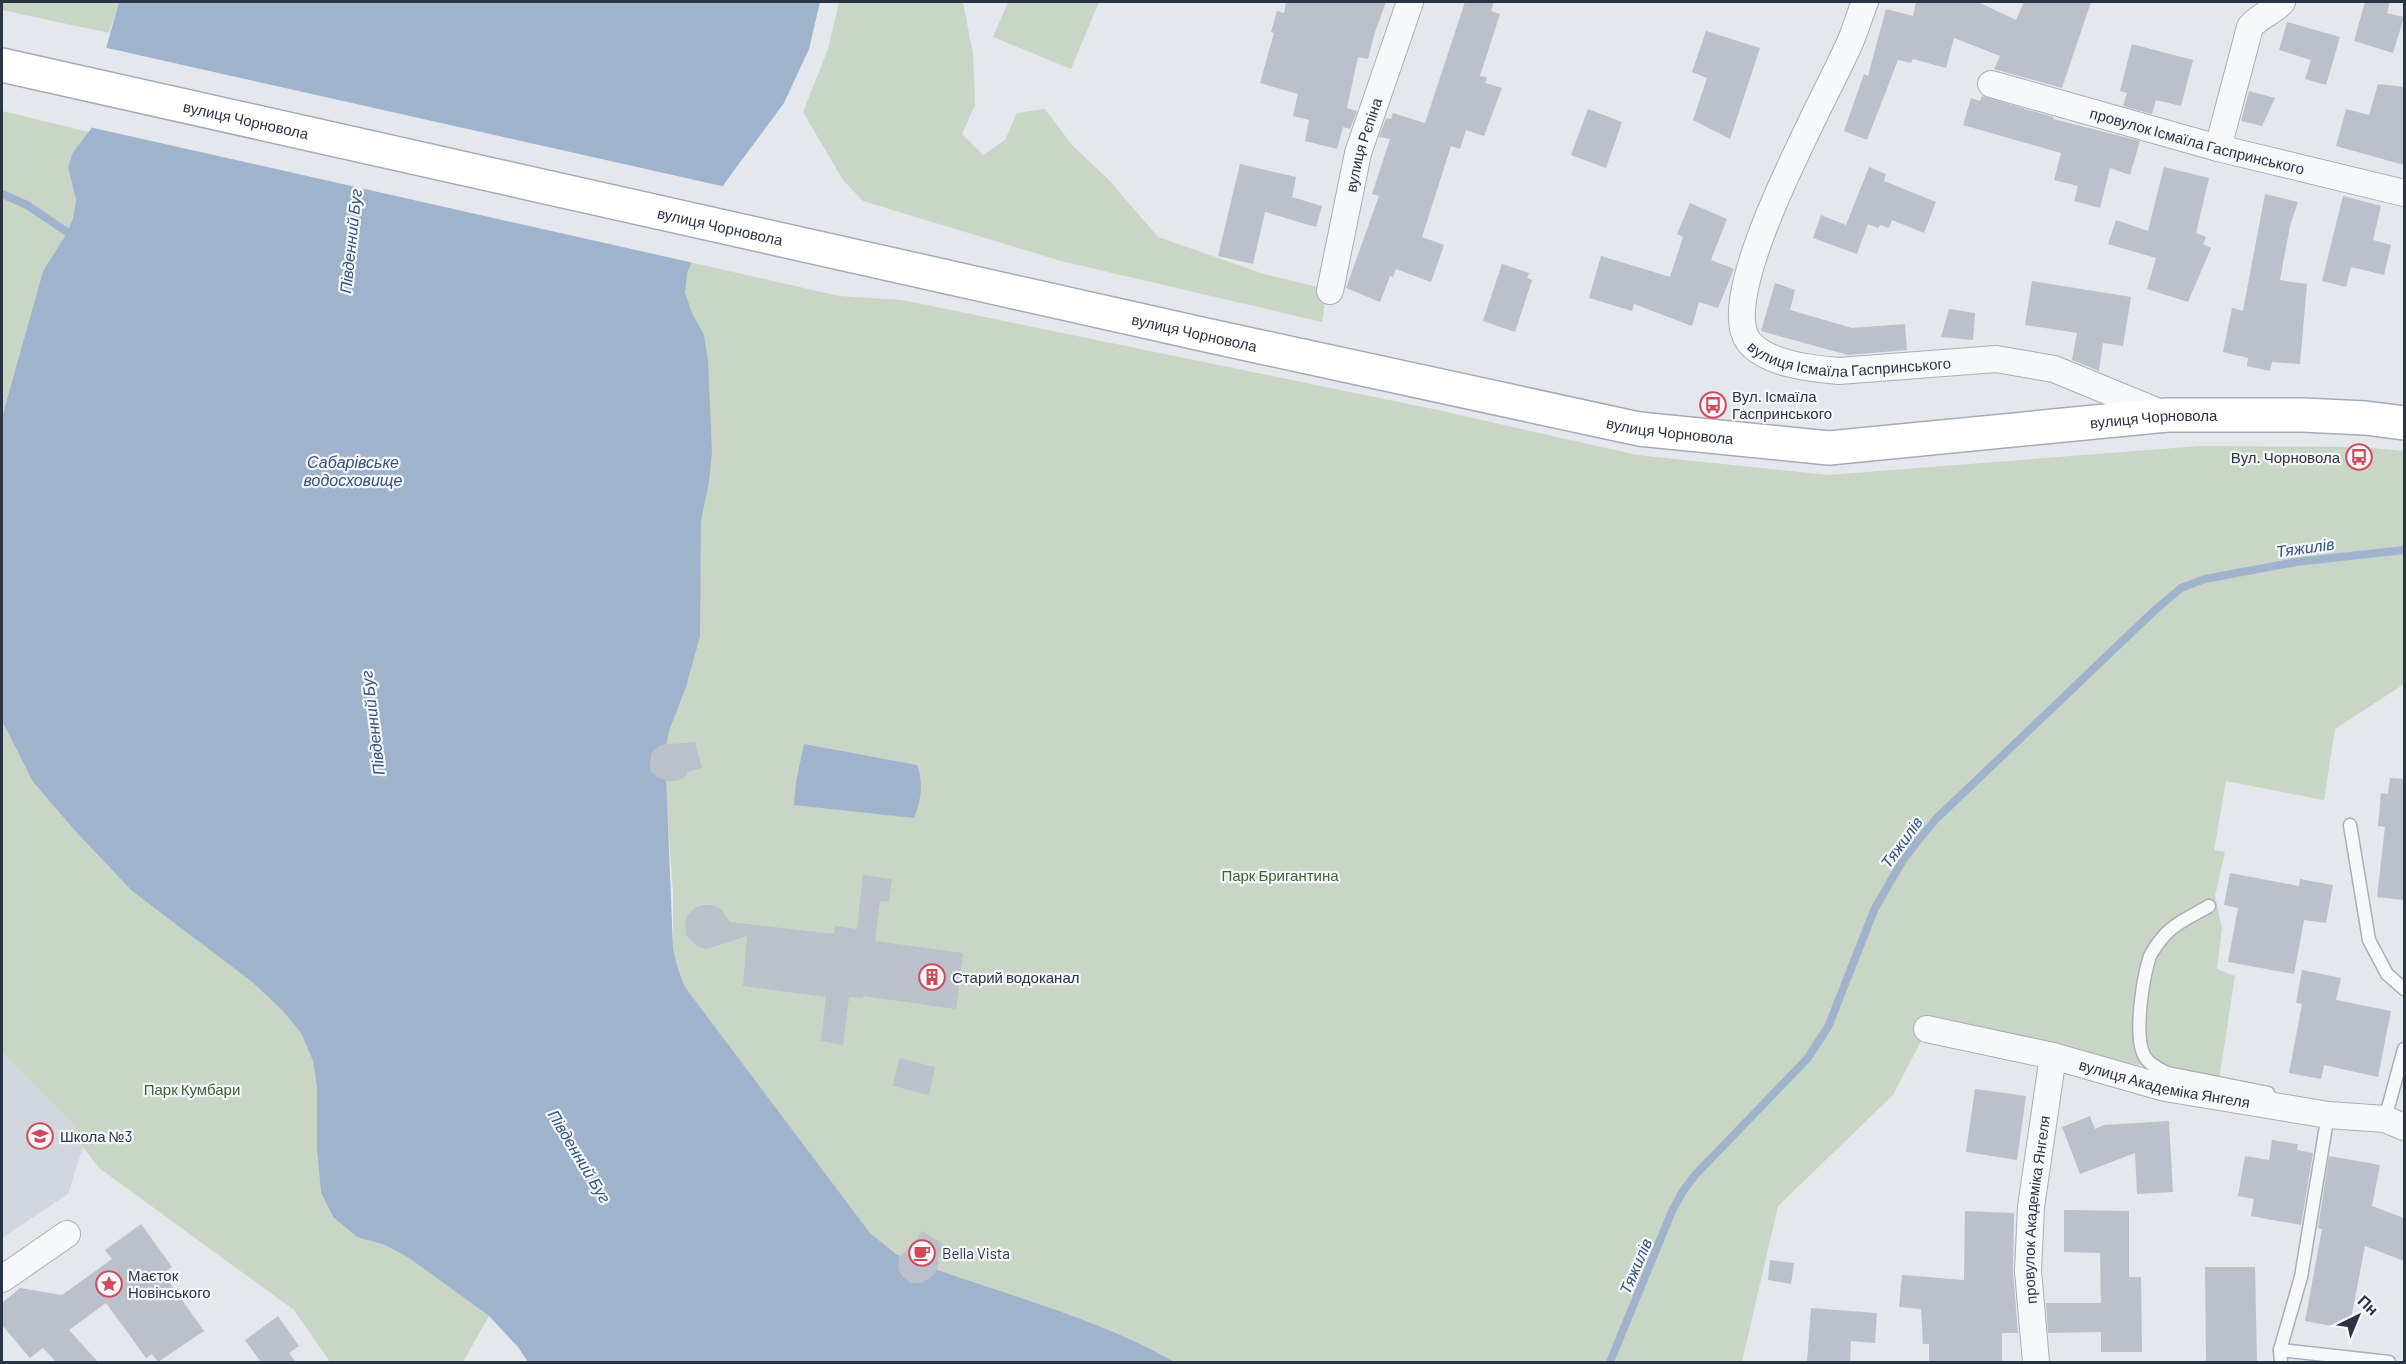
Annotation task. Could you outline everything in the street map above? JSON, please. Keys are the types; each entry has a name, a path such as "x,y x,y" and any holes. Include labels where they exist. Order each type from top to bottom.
{"main road":[{"name":"вулиця Чорновола","path":"2,65 848,255 1639,429 1829,448 2167,415 2303,415 2365,418 2404,423"}],"street":[{"name":"вулиця Рєпіна","path":"1330,291 1358,153 1410,2"},
{"name":"вулиця Ісмаїла Гаспринського","path":"1865,2 1851,40 1767,216 1744,288 1742,317 1749,342 1770,357 1815,369 1839,371 1996,359 2054,369 2167,415"},
{"path":"2218,148 2250,27 2258,17 2282,2"},
{"name":"провулок Ісмаїла Гаспринського","path":"1991,84 2218,148 2404,193"},
{"name":"вулиця Академіка Янгеля","path":"1927,1029 2053,1056 2165,1088 2328,1115 2395,1123"},
{"name":"провулок Академіка Янгеля","path":"2036,1362 2028,1270 2031,1207 2053,1056"},
{"path":"2,1279 68,1234"}],"lane":[{"path":"2350,825 2369,939 2387,974 2404,989"},
{"path":"2210,906 2184,920 2164,935 2151,955 2139,1020 2139,1043 2145,1057 2156,1068 2167,1073 2316,1102 2328,1115 2301,1277 2281,1356 2389,1362"},
{"path":"2395,1123 2404,1049"}],"shaded area":[{"name":"Школа №3","path":"2,1052 75,1126 83,1147 68,1194 2,1238"}],"green space":[{"path":"2,2 119,2 109,33 2,10"},
{"path":"839,2 963,2 973,54 975,105 962,134 983,155 1005,140 1017,113 1045,109 1072,145 1109,180 1158,237 1264,274 1327,289 1322,322 1061,261 863,201 843,180 803,112 828,49"},
{"path":"1008,2 1099,2 1071,69 993,37"},
{"path":"2,111 89,132 73,152 68,167 76,200 73,218 67,233 43,271 2,417"},
{"name":"Парк Бригантина","path":"574,236 839,296 902,300 1438,410 1637,455 1828,475 2200,446 2363,447 2404,451 2404,684 2335,729 2324,800 2226,781 2214,850 2225,852 2215,896 2222,928 2217,969 2235,976 2219,1079 1928,1028 1893,1095 1778,1206 1742,1362 1175,1362 1142,1345 1073,1316 896,1254 870,1233 685,987 673,948 673,894 665,782"},
{"name":"Парк Кумбари","path":"2,721 33,782 132,891 252,982 282,1010 301,1033 313,1061 317,1088 317,1150 321,1193 333,1217 357,1237 385,1245 409,1258 489,1316 463,1362 330,1362 294,1310 99,1168 83,1147 75,1126 2,1052"}],"water":[{"name":"Сабарівське водосховище","path":"119,2 820,2 809,49 784,103 724,184 687,273 685,293 692,313 704,335 708,361 712,452 701,521 700,636 686,687 669,731 665,751 673,948 678,969 685,987 870,1233 896,1254 1073,1316 1142,1345 1175,1362 528,1362 518,1347 489,1316 409,1258 385,1245 357,1237 333,1217 321,1193 317,1150 317,1088 313,1061 301,1033 282,1010 252,982 132,891 33,782 2,721 2,417 43,271 67,233 73,218 76,200 68,167 73,152 91,129 93,95"},
{"path":"804,744 917,765 921,792 914,818 794,805"}],"pier":[{"path":"103,47 726,187 694,263 89,127 91,95"}],"building":[{"path":"1286,2 1386,2 1368,59 1358,57 1347,108 1357,111 1350,129 1343,127 1337,149 1305,141 1309,120 1293,116 1298,94 1260,83 1274,33 1271,32 1277,11 1284,13"},
{"path":"1465,2 1494,2 1491,11 1500,14 1480,76 1487,77 1485,83 1502,88 1484,136 1466,130 1460,149 1451,146 1422,237 1444,245 1431,282 1396,269 1393,277 1390,276 1380,302 1346,288 1379,196 1372,194 1390,139 1379,137 1386,118 1391,119 1393,113 1425,123"},
{"path":"1916,2 1978,2 2016,20 2024,2 2091,2 2062,88 1994,69 2000,56 1954,38 1946,68 1913,59 1911,63 1898,60 1867,140 1844,131 1864,74 1868,76 1886,9 1913,16"},
{"path":"2365,2 2390,2 2387,13 2404,17 2393,53 2354,41"},
{"path":"2287,22 2340,37 2326,85 2305,79 2311,60 2279,50"},
{"path":"1706,31 1760,48 1730,139 1693,120 1707,78 1692,72"},
{"path":"2132,44 2193,60 2181,106 2156,100 2152,114 2123,106 2127,93 2120,91"},
{"path":"2378,84 2404,87 2404,165 2336,146 2346,109 2369,115"},
{"path":"2249,91 2275,98 2262,126 2241,121"},
{"path":"1982,96 2053,117 2053,119 2140,141 2130,175 2110,168 2100,208 2074,201 2078,186 2054,180 2061,153 1963,125 1971,98 1980,101"},
{"path":"1588,109 1622,122 1606,168 1571,155"},
{"path":"1240,164 1296,177 1292,197 1322,206 1316,227 1265,212 1253,264 1218,256"},
{"path":"1869,167 1886,174 1884,181 1936,202 1924,233 1892,220 1889,228 1880,225 1878,228 1868,224 1857,254 1813,238 1821,215 1846,225"},
{"path":"2164,167 2209,178 2196,233 2206,237 2203,244 2211,248 2188,302 2147,289 2156,258 2108,244 2116,220 2148,231"},
{"path":"2265,194 2298,202 2290,226 2280,280 2307,284 2300,364 2272,362 2270,371 2247,366 2248,358 2223,352 2232,308 2243,311"},
{"path":"2343,196 2381,206 2373,240 2391,245 2384,275 2351,267 2346,287 2322,281"},
{"path":"1690,203 1727,219 1711,260 1734,269 1718,308 1699,302 1692,326 1634,304 1632,311 1589,298 1601,256 1670,277 1683,237 1677,234"},
{"path":"1502,264 1529,273 1527,278 1532,280 1515,332 1483,321"},
{"path":"2032,281 2131,297 2123,346 2103,343 2099,371 2072,360 2077,333 2025,325"},
{"path":"1775,283 1795,290 1790,310 1852,328 1905,324 1907,350 1848,355 1761,331"},
{"path":"1949,309 1975,313 1973,340 1941,337"},
{"path":"695,742 702,768 688,772 685,777 676,781 658,778 651,772 652,752 660,745"},
{"path":"2390,778 2404,779 2404,900 2377,897 2385,827 2378,826 2381,793 2388,794"},
{"path":"2230,873 2299,886 2300,879 2333,885 2326,923 2304,920 2294,974 2228,962 2238,908 2224,905"},
{"path":"863,875 892,879 889,902 880,901 875,941 963,953 956,1009 863,996 863,998 849,997 843,1045 821,1041 826,997 743,986 747,936 707,949 698,947 686,935 685,922 688,915 695,908 703,905 721,909 730,922 834,934 835,926 857,929"},
{"path":"2302,970 2341,978 2336,1000 2391,1011 2378,1077 2324,1065 2321,1079 2289,1073 2302,1004 2296,1003"},
{"path":"899,1058 935,1067 929,1095 893,1086"},
{"path":"1975,1089 2026,1096 2017,1160 1966,1152"},
{"path":"2090,1116 2095,1129 2104,1125 2169,1121 2173,1192 2137,1194 2135,1153 2080,1174 2062,1127"},
{"path":"2272,1140 2298,1144 2297,1150 2313,1153 2301,1225 2251,1216 2254,1199 2238,1196 2245,1156 2269,1160"},
{"path":"2329,1156 2380,1165 2372,1206 2404,1218 2404,1261 2365,1246 2349,1329 2305,1321 2322,1229 2318,1228"},
{"path":"2064,1210 2129,1211 2129,1277 2141,1277 2142,1352 2101,1352 2101,1332 2048,1333 2046,1303 2101,1303 2100,1253 2064,1252"},
{"path":"1965,1211 2014,1213 2013,1272 2018,1333 2002,1333 2002,1362 1929,1362 1929,1344 1923,1344 1921,1309 1899,1307 1902,1275 1964,1280"},
{"path":"141,1224 172,1267 163,1273 204,1331 158,1362 152,1354 146,1358 106,1303 69,1330 98,1362 56,1362 43,1348 30,1358 2,1325 2,1303 20,1288 62,1295 112,1259 105,1250"},
{"name":"Bella Vista","path":"922,1231 946,1246 938,1258 939,1264 935,1273 921,1283 912,1283 904,1278 898,1269 899,1257 913,1244"},
{"path":"1770,1260 1794,1263 1791,1284 1768,1280"},
{"path":"2205,1267 2255,1267 2257,1362 2206,1362"},
{"path":"1811,1308 1877,1313 1875,1343 1851,1341 1850,1362 1807,1362"},
{"path":"278,1316 299,1346 289,1353 296,1362 261,1362 245,1340"}],"waterway":[{"path":"2,194 27,205 76,238"},
{"name":"Тяжилів","path":"1610,1362 1672,1211 1683,1191 1696,1174 1807,1059 1828,1027 1875,908 1903,860 1937,818 2155,610 2181,588 2205,579 2296,562 2404,550"}],"place":[{"name":"Вул. Ісмаїла Гаспринського","path":"1713,405"},
{"name":"Вул. Чорновола","path":"2359,457"},
{"name":"Старий водоканал","path":"932,977"},
{"name":"Школа №3","path":"40,1136"},
{"name":"Bella Vista","path":"922,1253"},
{"name":"Маєток Новінського","path":"109,1284"}],"water label":[{"name":"Південний Буг","path":"350,241"},
{"name":"Південний Буг","path":"372,723"},
{"name":"Південний Буг","path":"580,1156"}]}
